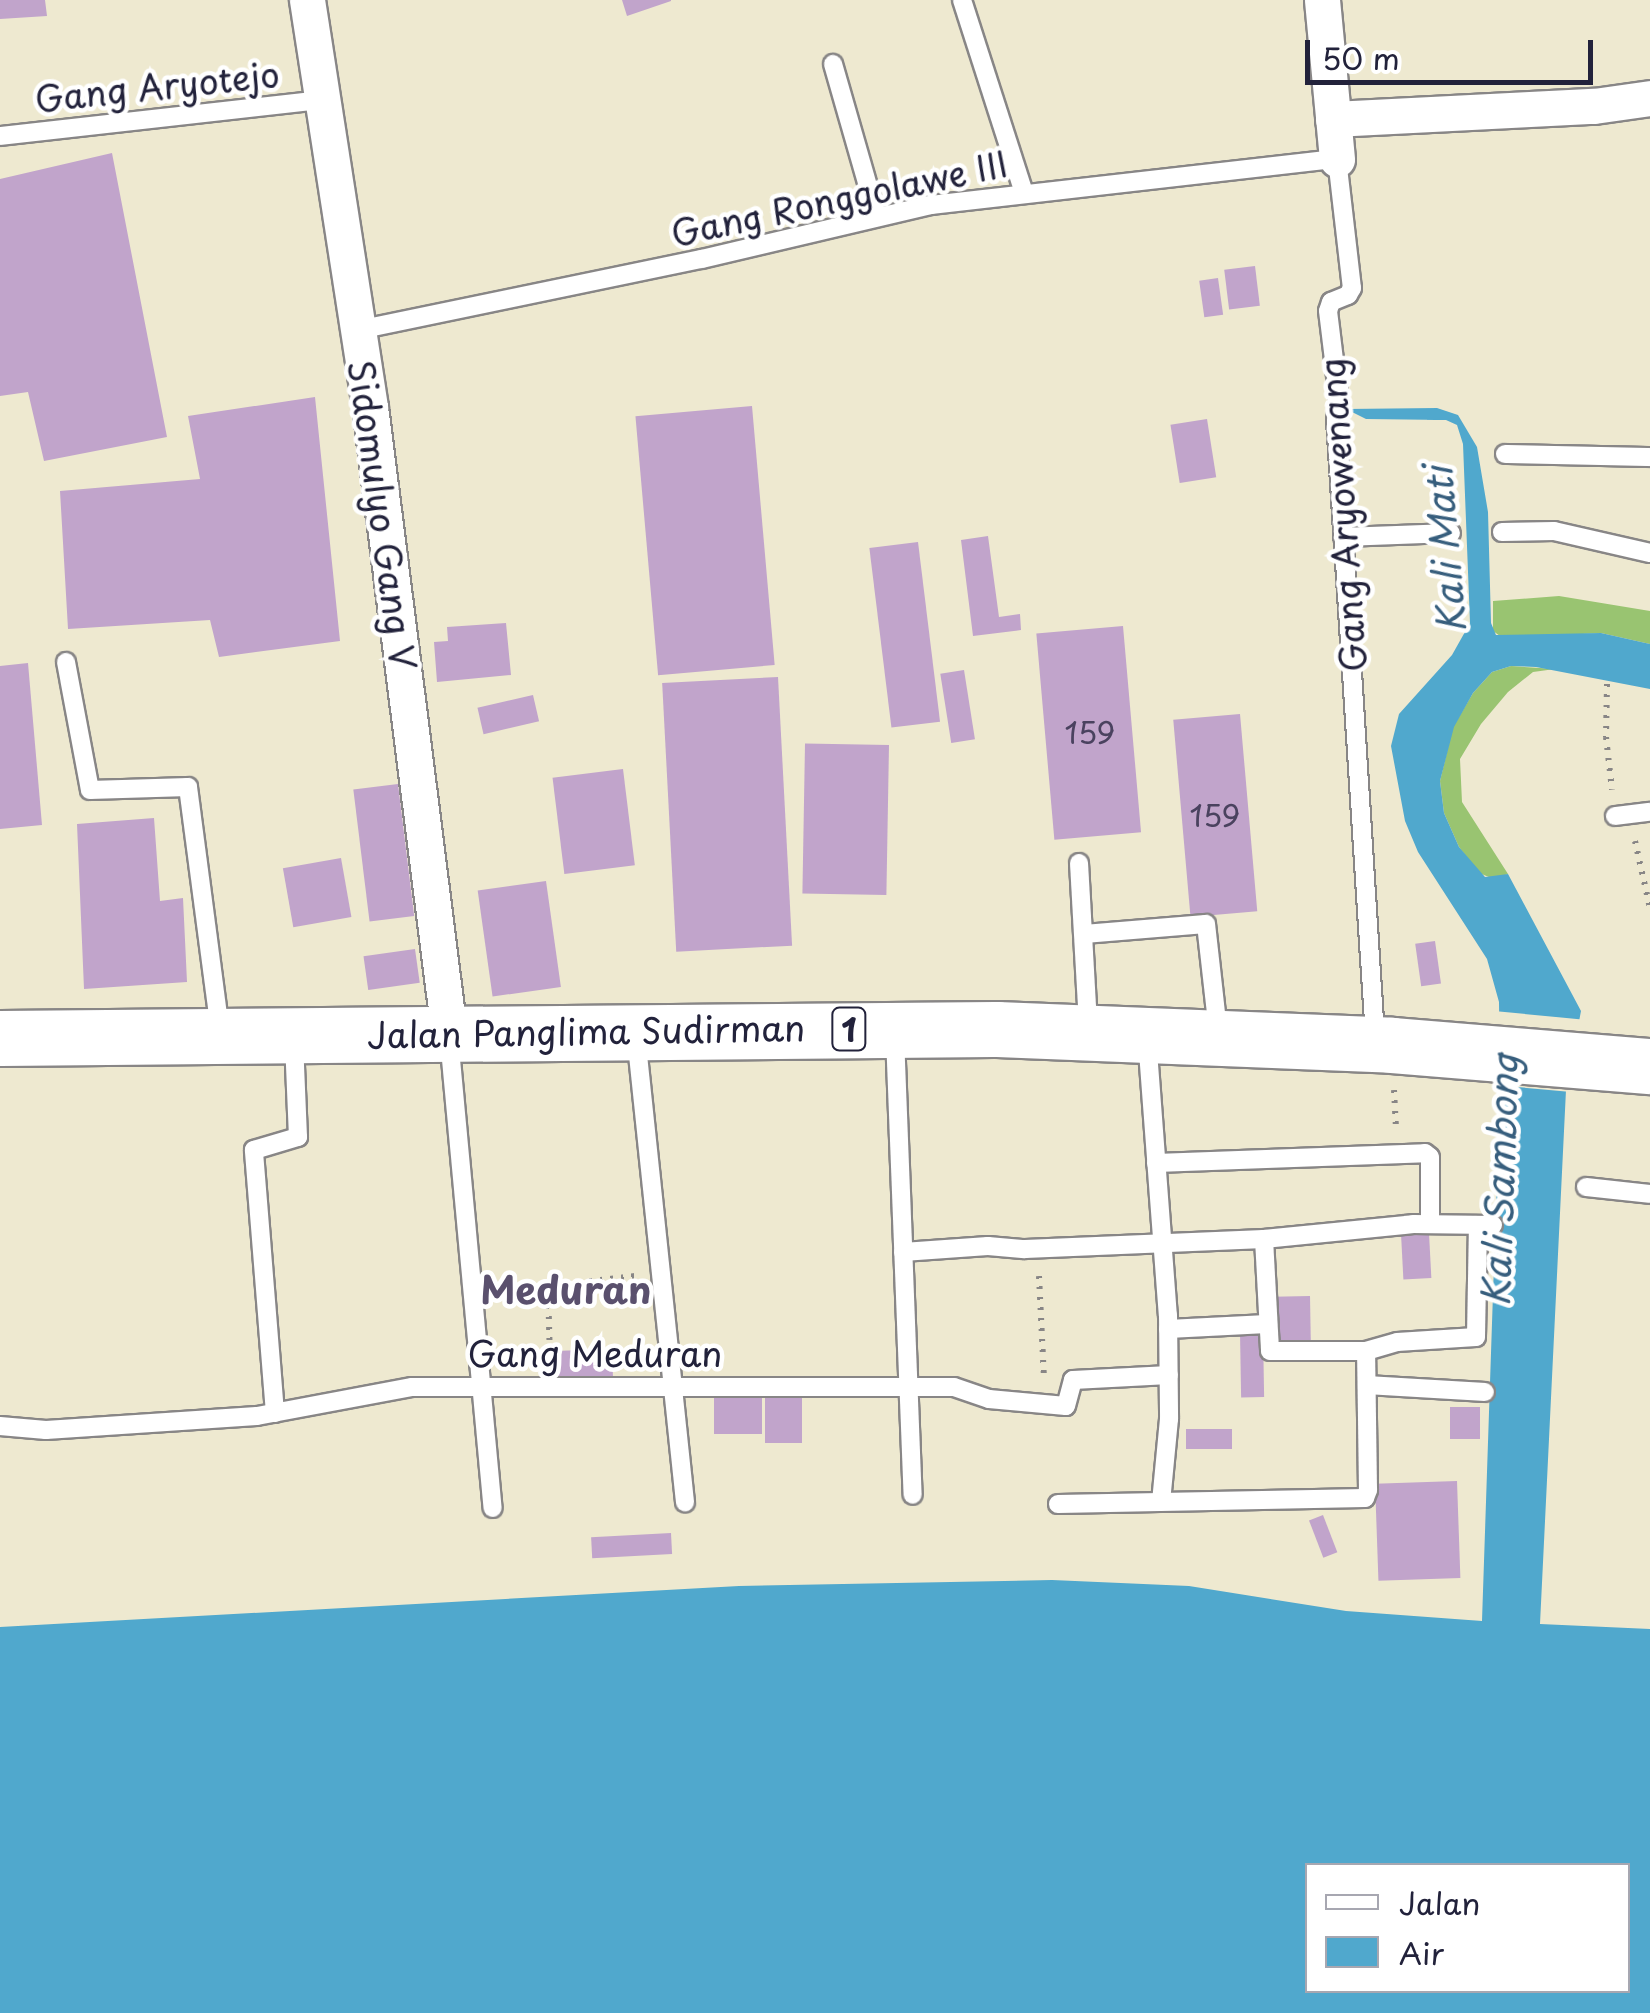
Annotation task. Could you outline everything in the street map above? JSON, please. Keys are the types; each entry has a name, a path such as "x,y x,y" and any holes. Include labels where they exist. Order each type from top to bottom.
{"highway":[{"name":"Jalan Panglima Sudirman","path":"0,1038 636,1030 1088,1031 1401,1046 1633,1065"}],"street":[{"name":"Sidomulyo Gang V","path":"307,0 358,330 448,1032"},
{"name":"Gang Aryowenang","path":"1322,0 1337,159"},
{"path":"1334,119 1576,108 1650,98"}],"lane":[{"path":"962,0 1024,193"},
{"path":"833,64 876,217"},
{"name":"Gang Aryotejo","path":"0,136 322,100"},
{"name":"Gang Ronggolawe III","path":"358,330 702,260 946,202 1337,159"},
{"name":"Gang Aryowenang","path":"1337,159 1352,288 1328,318 1339,401 1336,419 1343,537 1401,1046"},
{"path":"1505,454 1650,457"},
{"path":"1502,532 1554,531 1650,553"},
{"path":"1343,537 1451,533"},
{"path":"66,662 90,790 188,787 220,1034"},
{"path":"1622,816 1650,812"},
{"path":"1078,863 1088,1031"},
{"path":"1084,934 1206,924 1218,1036"},
{"path":"895,1029 913,1495"},
{"path":"636,1030 685,1502"},
{"path":"448,1032 493,1508"},
{"path":"1146,1032 1168,1329 1161,1502"},
{"path":"276,1413 254,1150 298,1137 294,1034"},
{"path":"1156,1163 1422,1152 1430,1157 1430,1224"},
{"path":"1586,1187 1650,1194"},
{"path":"903,1252 1264,1239 1430,1224 1486,1225 1476,1337 1398,1342 1366,1352 1271,1352 1264,1239"},
{"path":"1168,1329 1267,1324"},
{"path":"1058,1504 1365,1498 1366,1352"},
{"path":"1045,1404 1069,1404 1073,1380 1169,1375"},
{"path":"1367,1385 1485,1392"},
{"name":"Gang Meduran","path":"0,1426 46,1430 276,1413 397,1389 482,1386 954,1388 989,1400 1045,1404"}],"path":[{"path":"1607,684 1606,737 1622,816 1650,908"},
{"path":"1397,1154 1401,1046"},
{"path":"1038,1248 1045,1404"},
{"path":"552,1386 548,1286 661,1274"}],"green space":[{"path":"1559,596 1650,611 1650,644 1601,633 1503,638 1493,631 1493,601"},
{"path":"1511,666 1555,669 1533,672 1508,692 1481,724 1460,759 1462,802 1508,874 1494,879 1479,873 1459,847 1444,813 1440,781 1453,727 1473,693 1492,672"}],"water":[{"name":"Kali Sambong","path":"1437,408 1458,415 1477,447 1488,512 1491,623 1496,635 1601,633 1650,644 1650,689 1536,667 1511,666 1492,672 1473,693 1454,727 1440,781 1444,813 1459,847 1485,877 1508,874 1581,1011 1566,1090 1540,1624 1650,1629 1650,2013 0,2013 0,1627 739,1586 1052,1580 1189,1586 1346,1611 1482,1621 1500,1085 1499,1002 1487,959 1418,852 1405,821 1391,746 1399,714 1452,655 1470,623 1463,444 1457,425 1446,420 1366,419 1346,409"}],"pier":[{"path":"1494,1011 1587,1020 1571,1092 1495,1085"}],"building":[{"path":"0,0 45,0 47,16 0,19"},
{"path":"622,0 671,0 671,1 627,16"},
{"path":"112,153 167,437 44,461 28,392 0,396 0,179"},
{"path":"1255,266 1260,306 1229,309 1224,270"},
{"path":"1218,278 1223,315 1204,317 1199,281"},
{"path":"315,397 340,641 219,657 210,620 68,629 60,491 200,479 188,416"},
{"path":"752,406 775,665 658,675 635,416"},
{"path":"1207,419 1216,477 1180,483 1170,425"},
{"path":"988,536 999,617 1020,614 1021,630 973,636 961,540"},
{"path":"918,542 940,722 891,728 869,548"},
{"path":"506,623 511,675 437,682 434,642 448,641 447,627"},
{"path":"1123,626 1141,832 1054,840 1036,634"},
{"path":"28,663 42,825 0,829 0,666"},
{"path":"964,670 975,739 951,743 940,674"},
{"path":"778,677 792,946 676,952 662,683"},
{"path":"533,695 539,721 484,734 477,708"},
{"path":"1240,714 1257,911 1191,917 1173,720"},
{"path":"805,744 889,745 886,895 802,894"},
{"path":"623,769 635,865 564,874 553,778"},
{"path":"398,784 414,916 370,921 353,789"},
{"path":"154,818 160,901 183,898 187,982 84,989 77,824"},
{"path":"341,858 351,917 293,927 283,868"},
{"path":"546,881 561,987 493,997 478,891"},
{"path":"1435,941 1441,984 1421,986 1415,944"},
{"path":"415,949 420,983 368,990 364,956"},
{"path":"1429,1233 1431,1278 1403,1279 1401,1234"},
{"path":"1310,1296 1311,1347 1274,1348 1273,1297"},
{"path":"1240,1332 1263,1332 1264,1397 1241,1397"},
{"path":"612,1349 613,1383 555,1385 554,1351"},
{"path":"765,1392 802,1392 802,1443 765,1443"},
{"path":"714,1396 762,1396 762,1434 714,1434"},
{"path":"1450,1407 1480,1407 1480,1439 1450,1439"},
{"path":"1186,1429 1232,1429 1232,1449 1186,1449"},
{"path":"1457,1481 1460,1578 1378,1581 1375,1484"},
{"path":"1323,1515 1337,1552 1323,1558 1309,1520"},
{"path":"671,1533 672,1554 592,1558 591,1537"}],"district":[{"name":"Meduran","path":"566,1289"}],"water label":[{"name":"Kali Mati","path":"1444,550"}]}
